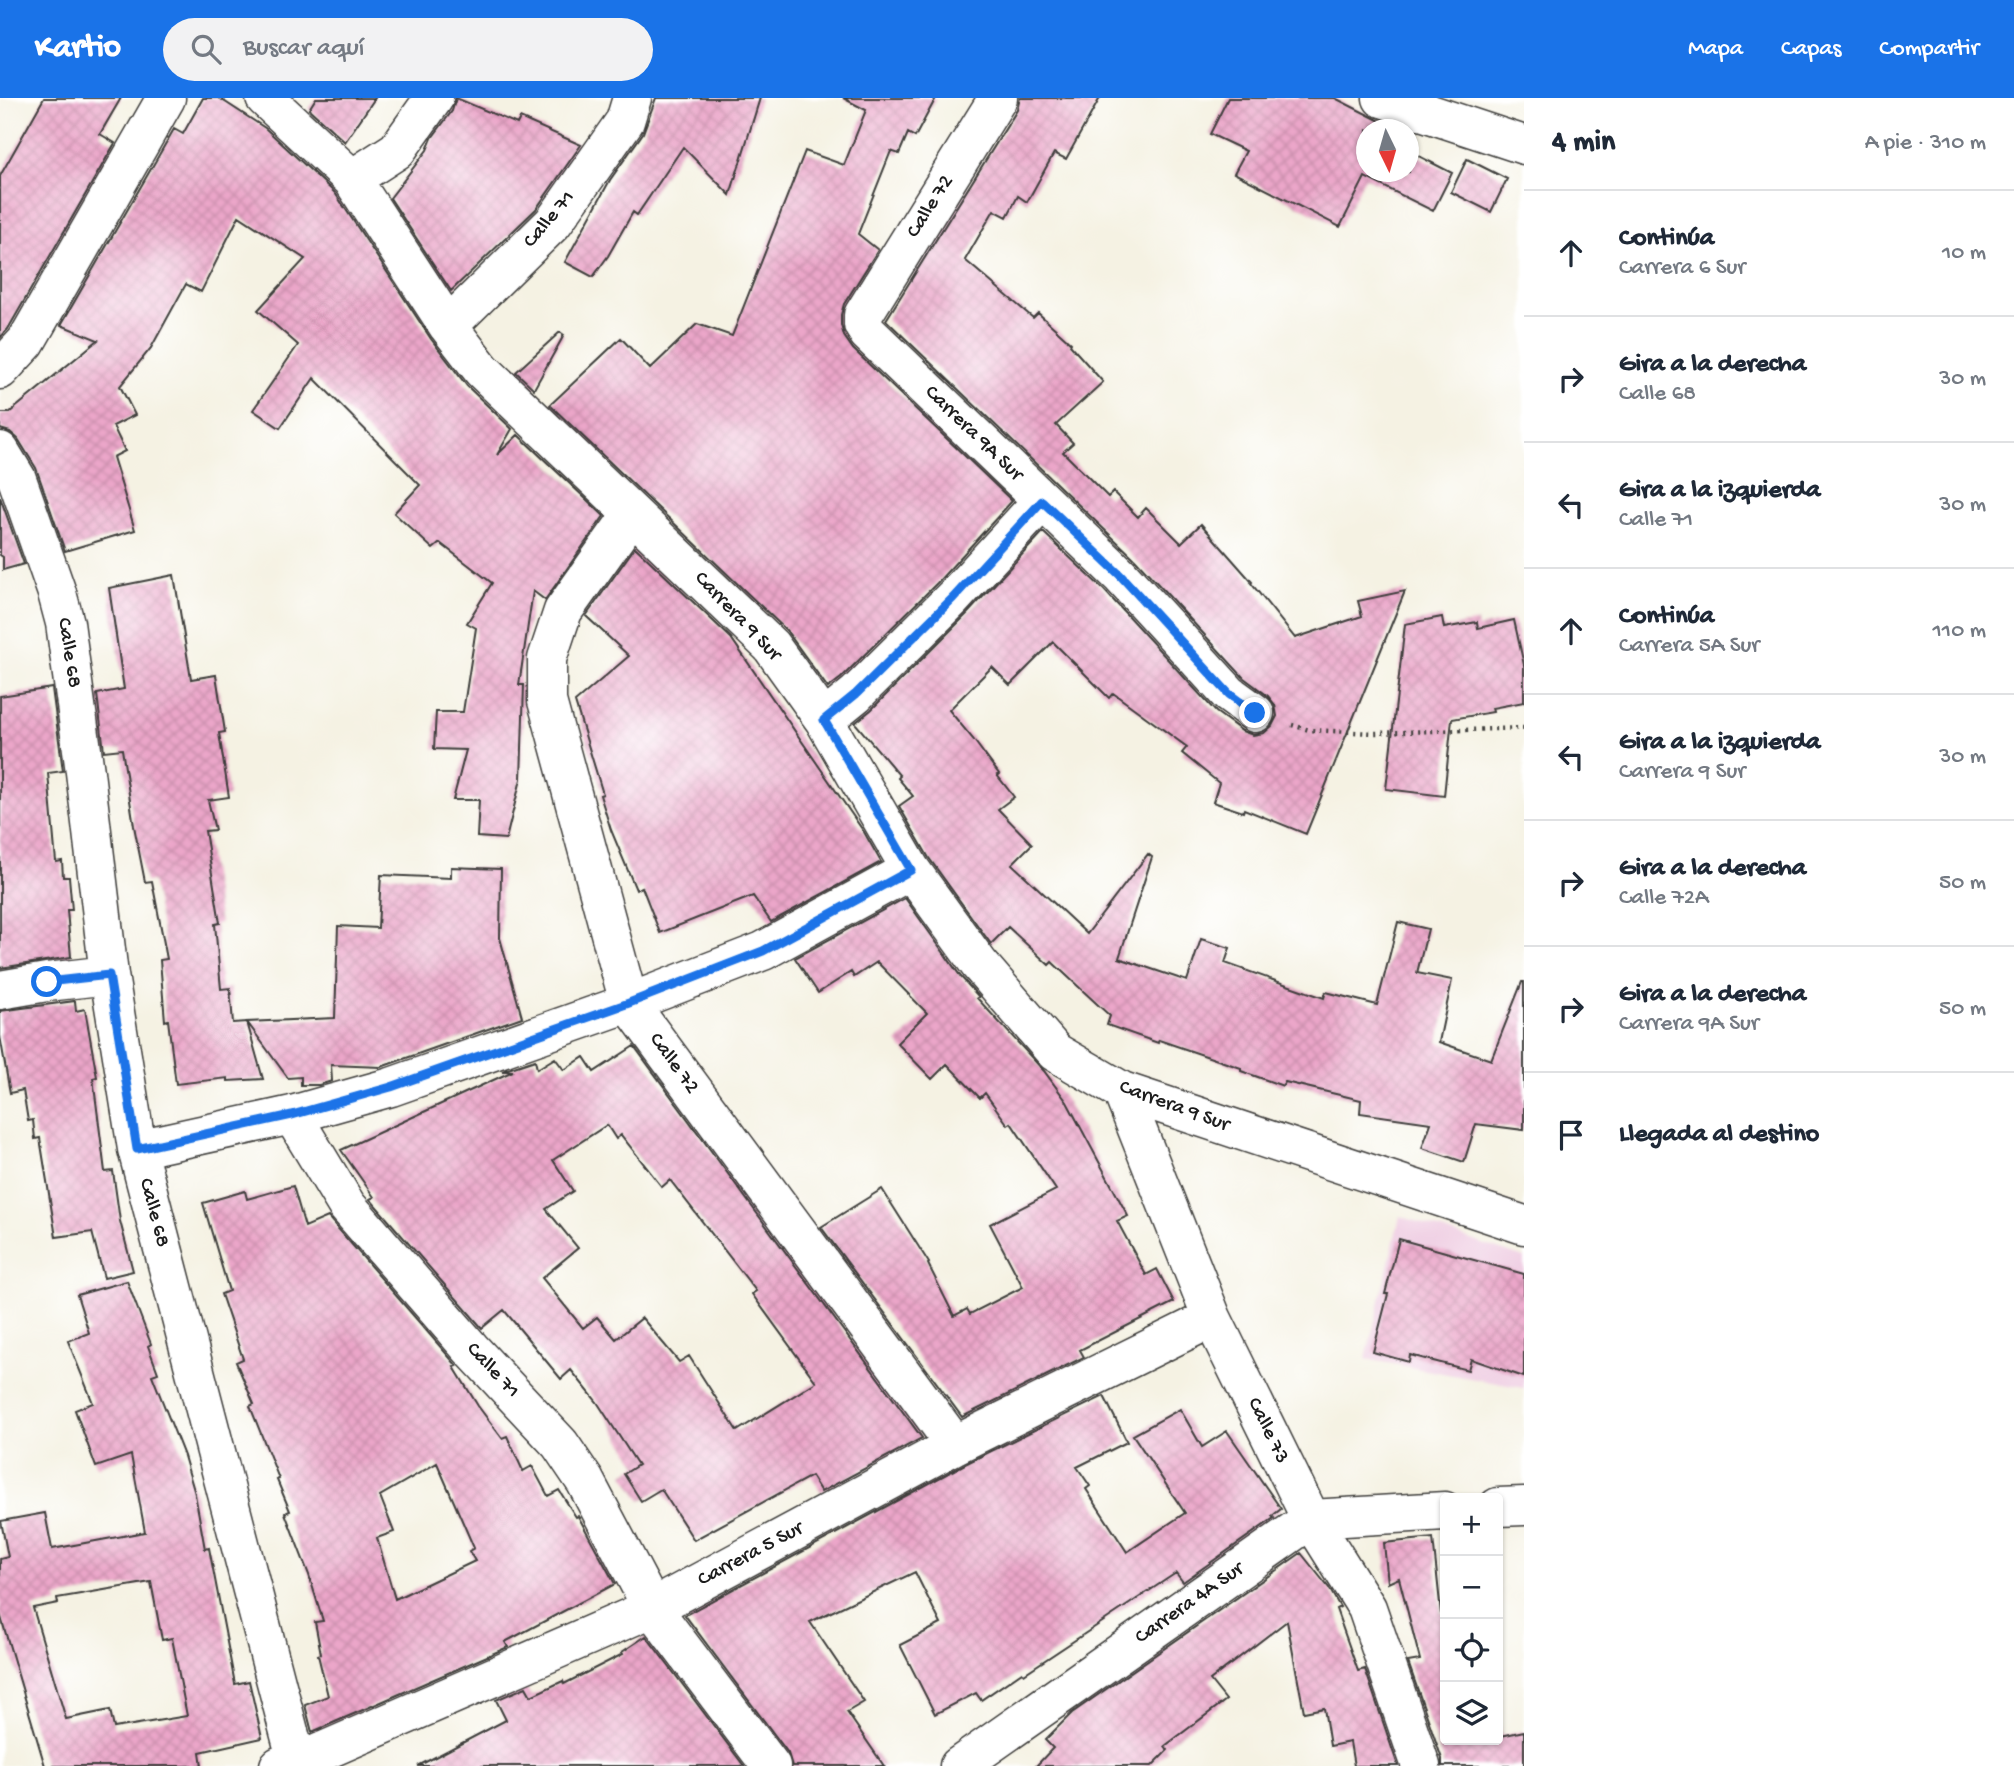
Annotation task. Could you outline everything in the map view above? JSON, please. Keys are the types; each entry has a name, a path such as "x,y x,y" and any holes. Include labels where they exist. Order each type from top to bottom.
{"street":[{"path":"0,370 26,342 166,98"},
{"name":"Carrera 9 Sur","path":"265,98 352,179 448,326 482,370 771,646 824,720 911,870 979,964 1055,1052 1122,1091 1524,1225"},
{"path":"352,179 397,150 434,98"},
{"name":"Calle 71","path":"448,326 553,223 625,121 632,98"},
{"name":"Calle 72","path":"863,315 998,98"},
{"path":"1382,98 1457,109 1524,145"},
{"name":"Carrera 9A Sur","path":"863,315 863,325 868,333 1120,575 1229,694 1255,713"},
{"name":"Calle 68","path":"0,450 18,479 65,623 109,975 137,1149 291,1765"},
{"path":"824,720 856,694 953,598 1042,501"},
{"name":"Calle 72","path":"632,514 563,611 547,659 547,701 629,1003 955,1445"},
{"path":"137,1149 292,1115 391,1087 629,1003 763,951 911,870"},
{"path":"0,990 109,975"},
{"name":"Calle 73","path":"1122,1091 1212,1318 1311,1519 1367,1608 1421,1766"},
{"name":"Calle 71","path":"292,1115 347,1206 471,1349 560,1444 585,1482 652,1608 771,1766"},
{"name":"Carrera 5 Sur","path":"291,1765 652,1608 955,1445 1212,1318"},
{"path":"1503,1507 1524,1506"},
{"path":"1311,1519 1440,1511"},
{"name":"Carrera 4A Sur","path":"959,1766 1311,1519"}],"path":[{"path":"1255,713 1309,730 1374,733 1524,728"}],"shaded area":[{"path":"1400,1216 1524,1258 1524,1388 1366,1359"}],"building":[{"path":"44,98 121,98 100,134 115,143 8,329 0,338 0,176"},
{"path":"203,98 219,98 265,128 335,193 431,339 467,386 512,429 497,455 518,435 604,516 545,600 533,591 519,685 524,685 521,779 506,839 477,837 479,800 453,800 466,750 434,749 436,712 463,712 476,628 467,623 492,583 440,543 433,549 394,513 420,485 314,378 280,428 253,410 298,345 258,310 305,259 239,216 201,292 186,284 151,348 120,386 135,415 113,426 125,451 113,457 135,530 65,551 36,468 18,439 10,432 0,429 0,413 9,413 98,340 61,325 174,129 183,134"},
{"path":"316,98 375,98 345,142 309,109"},
{"path":"456,98 517,124 520,118 581,145 536,209 451,291 390,198 427,150 432,138 452,111"},
{"path":"656,98 760,98 730,195 683,147 637,215 633,212 593,277 565,262 610,180 643,133"},
{"path":"843,98 936,98 915,137 908,133 899,154 891,151 858,234 878,250 844,304 841,325 844,336 853,349 1012,501 937,583 828,688 786,630 550,405 621,338 650,369 697,324 732,336 805,151 844,165 866,110"},
{"path":"1020,98 1100,98 1066,159 1054,153 1027,202 1018,196 1007,217 994,210 965,260 1033,318 1038,313 1071,343 1103,382 1056,425 1073,443 1063,452 1108,497 1113,492 1138,517 1146,508 1181,543 1201,524 1252,582 1295,638 1362,616 1358,601 1405,591 1306,834 1244,809 1243,812 1213,802 1219,783 1182,753 1187,747 1113,693 1109,698 1053,642 1010,685 992,667 949,710 1014,797 998,809 1032,844 1012,864 1087,934 1148,854 1152,857 1119,958 1187,981 1201,939 1230,948 1225,963 1324,998 1326,992 1377,1005 1398,922 1428,929 1417,973 1452,980 1439,1042 1491,1060 1524,982 1524,1130 1476,1124 1464,1162 1422,1148 1431,1123 1360,1113 1361,1100 1285,1082 1283,1086 1241,1071 1241,1068 1107,1025 1110,1016 1052,962 1049,965 1008,927 991,944 929,858 899,806 913,796 898,778 900,776 855,723 968,613 1043,532 1104,590 1216,712 1242,731 1253,735 1264,733 1272,726 1277,716 1275,705 1268,696 1244,678 1135,559 886,320 1017,110"},
{"path":"1228,98 1335,98 1376,119 1356,119 1356,182 1362,182 1340,227 1234,173 1246,151 1210,134"},
{"path":"1419,156 1452,173 1433,211 1375,182 1419,182"},
{"path":"1467,159 1507,179 1491,212 1451,192"},
{"path":"560,332 564,335 534,389 516,372"},
{"path":"0,497 24,564 3,570 3,557 0,555"},
{"path":"635,547 731,638 864,832 881,862 771,922 753,896 660,933 642,887 636,890 611,830 575,702 629,656 586,616"},
{"path":"174,575 191,679 216,675 225,732 219,733 229,797 208,800 215,830 205,831 220,923 215,924 221,989 230,988 233,1023 247,1022 263,1079 228,1081 228,1078 176,1084 168,1020 165,1021 160,960 167,959 152,881 145,882 122,749 104,751 97,694 124,689 109,588"},
{"path":"1442,617 1444,628 1477,622 1478,628 1514,620 1524,665 1524,702 1492,708 1493,712 1452,719 1444,796 1386,789 1405,624"},
{"path":"52,688 63,771 48,773 56,862 62,861 63,877 69,877 72,910 67,910 71,957 0,968 0,696"},
{"path":"451,867 501,869 500,938 522,1017 381,1067 331,1065 332,1081 319,1085 301,1085 301,1077 288,1078 247,1022 335,1018 338,926 378,928 381,875 451,878"},
{"path":"905,898 961,977 979,997 977,998 1044,1071 1067,1102 1128,1216 1117,1221 1146,1275 1157,1269 1174,1302 1080,1350 1084,1357 962,1417 821,1227 882,1189 929,1263 954,1316 967,1309 970,1314 1023,1287 990,1224 1056,1190 1011,1123 1008,1125 985,1093 980,1098 947,1064 932,1079 897,1043 927,1013 877,962 854,977 851,972 818,993 795,958"},
{"path":"75,1001 76,1011 85,1009 97,1077 93,1078 105,1172 113,1171 120,1221 133,1271 104,1278 92,1232 56,1237 40,1138 35,1139 33,1120 28,1121 23,1090 10,1093 0,1036 0,1011"},
{"path":"634,1046 922,1438 821,1492 811,1476 694,1540 661,1489 641,1501 624,1474 638,1465 597,1402 571,1370 561,1379 504,1310 482,1328 370,1199 374,1197 341,1150 513,1071 502,1071 535,1060 537,1069 555,1058 564,1070 584,1057 594,1072","holes":["607,1125 616,1139 621,1135 662,1187 670,1180 756,1291 752,1294 816,1382 737,1431 689,1356 679,1362 642,1318 616,1339 597,1317 583,1328 542,1278 578,1248 546,1209 573,1191 553,1160"]},
{"path":"293,1186 305,1227 328,1217 457,1366 454,1367 478,1406 502,1438 507,1436 523,1471 532,1466 548,1496 559,1490 576,1517 578,1516 615,1584 505,1642 508,1647 312,1732 305,1705 328,1696 318,1655 321,1654 315,1622 323,1621 285,1513 290,1511 250,1406 254,1404 236,1362 243,1359 221,1294 229,1291 203,1203 245,1191 247,1199","holes":["437,1463 474,1548 469,1551 475,1561 395,1599 377,1538 394,1532 380,1496"]},
{"path":"1399,1239 1524,1274 1524,1377 1471,1359 1468,1370 1410,1355 1409,1362 1373,1352"},
{"path":"127,1281 151,1344 148,1346 158,1373 152,1375 184,1456 195,1494 205,1549 209,1548 235,1684 249,1681 262,1738 200,1752 202,1766 45,1766 0,1614 0,1559 8,1557 1,1521 45,1513 52,1549 145,1532 131,1455 96,1467 75,1410 93,1403 68,1341 89,1333 77,1295","holes":["151,1582 162,1640 172,1638 187,1716 114,1728 110,1710 66,1719 33,1608 58,1603 57,1598"]},
{"path":"1104,1396 1127,1442 1077,1467 1090,1486 1086,1489 1127,1552 1185,1513 1133,1435 1180,1409 1202,1447 1227,1431 1281,1509 1272,1516 1274,1518 1183,1582 1176,1573 981,1700 976,1693 935,1714 900,1645 941,1624 915,1572 810,1622 864,1702 847,1712 884,1766 792,1766 788,1753 685,1615 965,1464"},
{"path":"1433,1538 1440,1604 1440,1745 1503,1745 1503,1736 1524,1731 1524,1766 1442,1766 1442,1759 1408,1662 1420,1660 1399,1578 1388,1583 1384,1543"},
{"path":"1301,1553 1329,1588 1340,1607 1336,1609 1358,1671 1365,1669 1398,1766 1354,1766 1350,1742 1330,1746 1324,1708 1304,1712 1287,1621 1210,1680 1226,1700 1165,1746 1168,1750 1152,1766 1036,1766 1053,1748 1045,1740 1072,1713"},
{"path":"646,1636 744,1766 418,1766 506,1720 496,1700 526,1687 531,1696 563,1681 564,1684 623,1654 622,1652"}],"route":[{"path":"47,982 109,975 137,1149 292,1115 391,1087 629,1003 763,951 911,870 824,720 856,694 953,598 1042,501 1120,575 1229,694 1255,713"}]}
